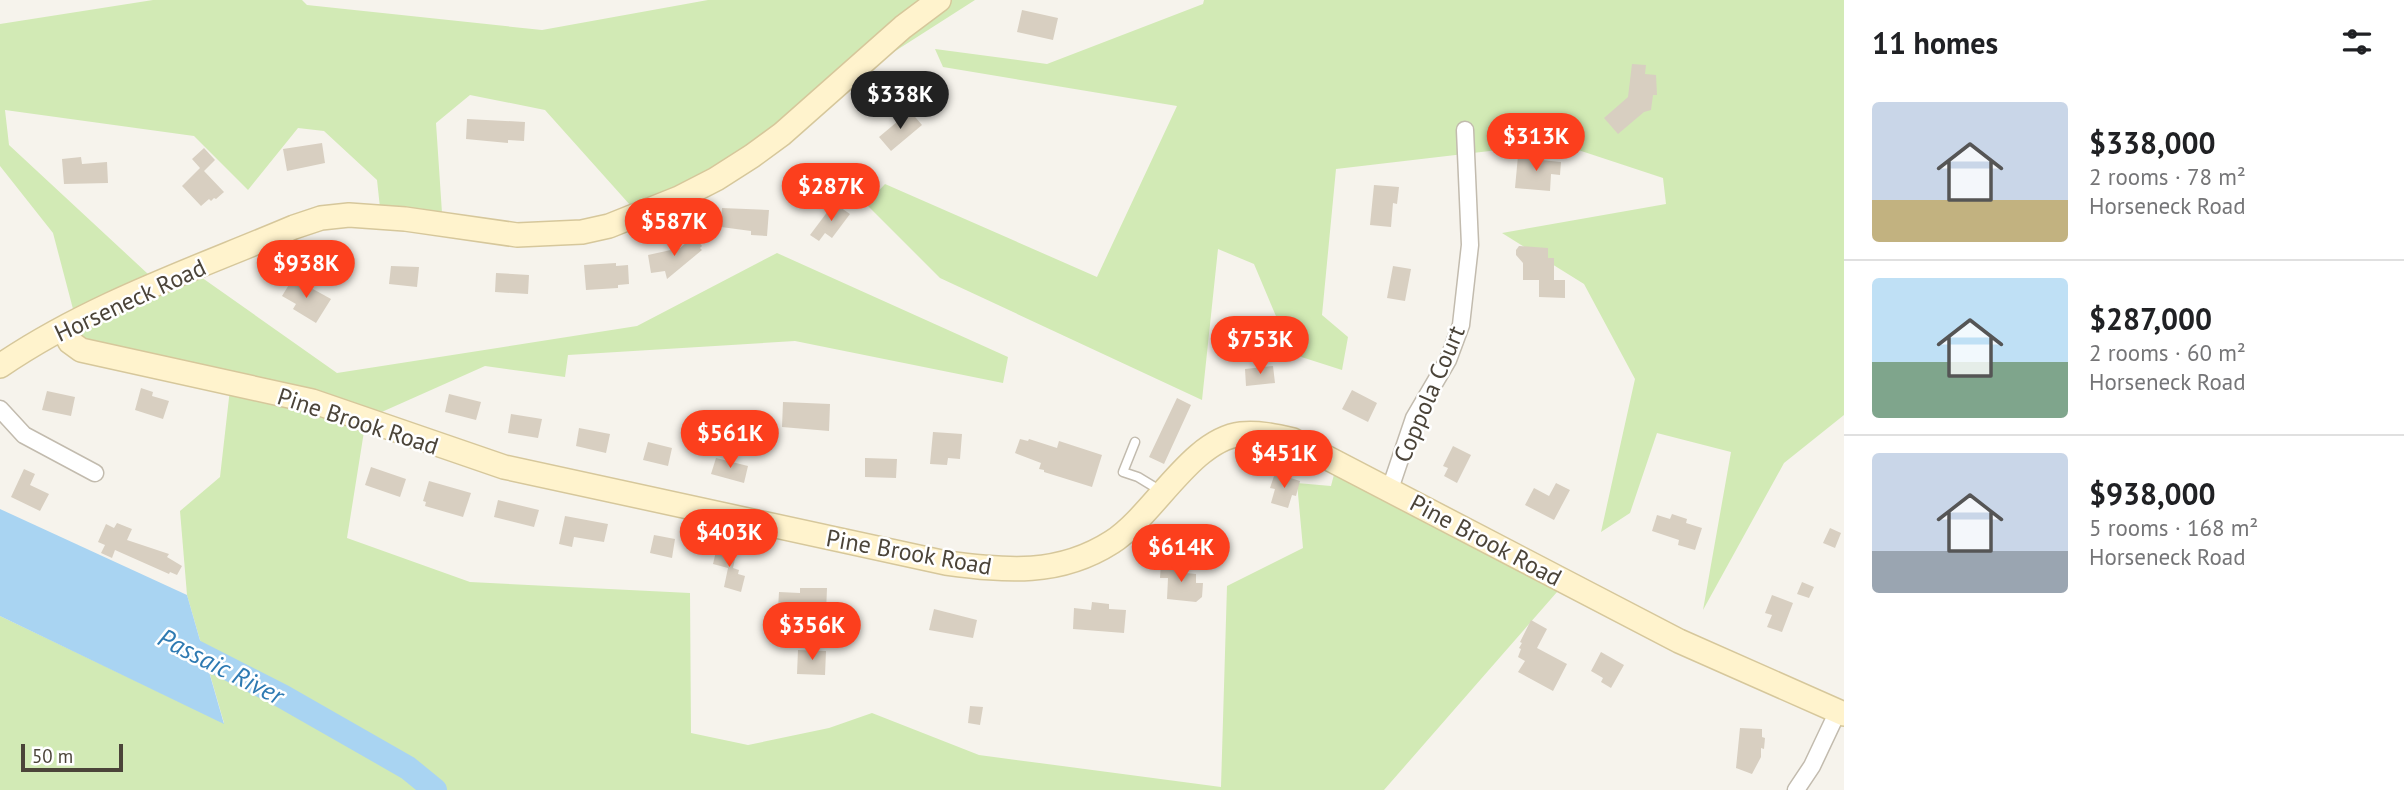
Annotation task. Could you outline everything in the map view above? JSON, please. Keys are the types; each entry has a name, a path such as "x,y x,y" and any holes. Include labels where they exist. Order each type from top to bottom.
{"street":[{"name":"Horseneck Road","path":"0,366 63,329 127,298 294,226 321,218 368,215 517,235 582,232 626,220 679,198 752,156 782,134 903,27 939,0"},
{"name":"Coppola Court","path":"1390,489 1414,418 1448,360 1461,325 1469,245 1465,130"},
{"name":"Pine Brook Road","path":"63,329 70,342 81,350 312,401 504,467 959,565 1020,570 1058,565 1110,543 1139,520 1205,450 1229,436 1252,433 1293,440 1679,641 1841,712"},
{"path":"0,409 24,435 95,473"},
{"path":"1797,790 1841,712"}],"lane":[{"path":"1136,442 1123,472 1138,477 1163,492"}],"green space":[{"path":"153,0 302,0 307,5 542,30 708,0 975,0 639,215 545,110 470,95 436,123 443,228 381,217 377,180 324,131 298,128 248,190 194,136 5,110 9,145 162,287 191,270 337,373 637,326 777,253 1008,357 1003,383 795,341 568,355 565,377 485,366 366,419 347,538 470,582 690,593 691,733 748,745 829,728 872,713 979,755 1221,787 1227,586 1303,548 1297,483 1331,486 1337,463 1564,584 1384,790 0,790 0,616 224,723 187,595 180,511 220,477 230,389 83,347 53,233 0,166 0,24"},
{"path":"1204,0 1844,0 1844,415 1784,463 1703,610 1731,452 1657,433 1630,513 1601,532 1635,379 1584,284 1502,233 1666,204 1663,178 1557,143 1336,169 1322,315 1348,337 1342,370 1292,354 1254,264 1218,249 1202,400 940,278 866,204 885,184 1097,277 1177,106 943,67 935,49 1047,64 1203,4"}],"water":[{"path":"0,509 187,595 224,724 0,616"}],"building":[{"path":"1022,10 1058,18 1053,40 1017,32"},
{"path":"1632,64 1646,65 1645,74 1656,75 1657,95 1653,95 1651,110 1644,112 1618,134 1604,118 1628,97"},
{"path":"910,111 922,125 891,151 879,137"},
{"path":"467,119 525,122 524,141 508,140 508,143 466,139"},
{"path":"322,143 325,163 287,171 283,149"},
{"path":"204,148 215,160 204,171 224,192 201,206 182,186 200,168 192,159"},
{"path":"1518,156 1541,157 1541,160 1561,162 1560,175 1551,174 1550,191 1515,188"},
{"path":"81,157 82,164 107,162 108,183 64,184 62,159"},
{"path":"832,185 845,195 838,204 826,194"},
{"path":"1374,185 1399,187 1397,204 1393,203 1391,227 1370,225"},
{"path":"834,203 850,214 832,238 825,233 819,241 810,235"},
{"path":"722,208 769,210 767,236 721,227"},
{"path":"694,236 702,250 667,279 665,271 651,273 648,255 680,248"},
{"path":"1519,246 1548,248 1548,258 1554,258 1554,280 1565,280 1565,298 1539,297 1539,280 1523,280 1523,263 1516,255"},
{"path":"616,263 616,266 628,265 629,284 618,285 618,288 586,290 584,265"},
{"path":"391,266 419,267 417,287 389,284"},
{"path":"1393,266 1411,269 1405,301 1387,298"},
{"path":"496,273 529,275 528,294 495,292"},
{"path":"293,278 331,299 316,323 293,309 296,304 282,296"},
{"path":"1273,366 1275,383 1246,386 1245,369"},
{"path":"141,388 153,392 152,396 169,401 163,419 135,410"},
{"path":"1352,390 1377,403 1368,422 1342,409"},
{"path":"47,391 75,397 71,416 42,410"},
{"path":"449,394 481,402 476,420 445,412"},
{"path":"1177,398 1191,405 1164,464 1149,457"},
{"path":"783,402 830,404 829,431 782,427"},
{"path":"511,414 542,419 538,438 508,433"},
{"path":"579,428 610,434 606,453 576,446"},
{"path":"933,432 962,434 960,459 948,458 947,465 930,464"},
{"path":"1020,439 1029,439 1057,448 1059,441 1102,455 1092,487 1044,472 1039,469 1041,463 1015,453"},
{"path":"648,442 672,448 668,466 643,460"},
{"path":"1453,446 1471,455 1457,483 1444,476 1448,468 1443,466"},
{"path":"716,458 748,466 744,483 711,474"},
{"path":"865,458 897,459 896,478 865,477"},
{"path":"371,467 406,479 400,497 365,485"},
{"path":"24,469 35,474 30,485 49,494 40,511 11,497"},
{"path":"1275,473 1300,481 1296,496 1292,495 1288,508 1271,503 1275,489 1270,488"},
{"path":"429,481 471,493 463,517 425,506 426,502 423,501"},
{"path":"1556,483 1570,490 1554,520 1525,505 1534,488 1549,496"},
{"path":"498,500 539,510 534,527 494,517"},
{"path":"1672,514 1687,519 1686,523 1702,528 1695,550 1678,545 1679,540 1652,531 1657,515 1670,519"},
{"path":"565,516 608,524 604,542 574,537 572,547 559,544"},
{"path":"117,523 132,529 127,540 169,554 167,557 182,566 177,575 115,550 112,558 101,553 105,545 98,542 106,524 114,528"},
{"path":"1830,528 1841,533 1835,548 1823,543"},
{"path":"654,535 675,539 672,558 650,553"},
{"path":"717,547 735,551 733,568 739,570 738,574 745,576 741,592 724,587 728,568 713,564"},
{"path":"1161,563 1178,564 1178,568 1186,568 1186,573 1196,574 1196,583 1203,583 1202,597 1196,602 1167,599 1168,578 1160,578"},
{"path":"1802,582 1814,587 1809,598 1797,594"},
{"path":"800,588 827,588 826,613 778,609 779,592 800,593"},
{"path":"1772,595 1793,603 1782,632 1767,627 1772,615 1765,613"},
{"path":"1092,602 1109,604 1109,609 1126,610 1124,633 1073,629 1074,608 1091,610"},
{"path":"934,609 977,620 973,638 929,630"},
{"path":"1531,620 1547,629 1537,648 1567,664 1553,691 1518,672 1525,661 1518,657 1522,643 1520,642"},
{"path":"798,650 826,651 825,675 797,674"},
{"path":"1601,652 1624,665 1611,688 1601,682 1603,678 1591,671"},
{"path":"970,706 983,707 980,725 968,723"},
{"path":"1740,728 1762,729 1762,737 1765,738 1764,749 1761,748 1761,757 1752,774 1736,768"}],"waterway":[{"name":"Passaic River","path":"176,642 282,696 408,768 435,790"}]}
